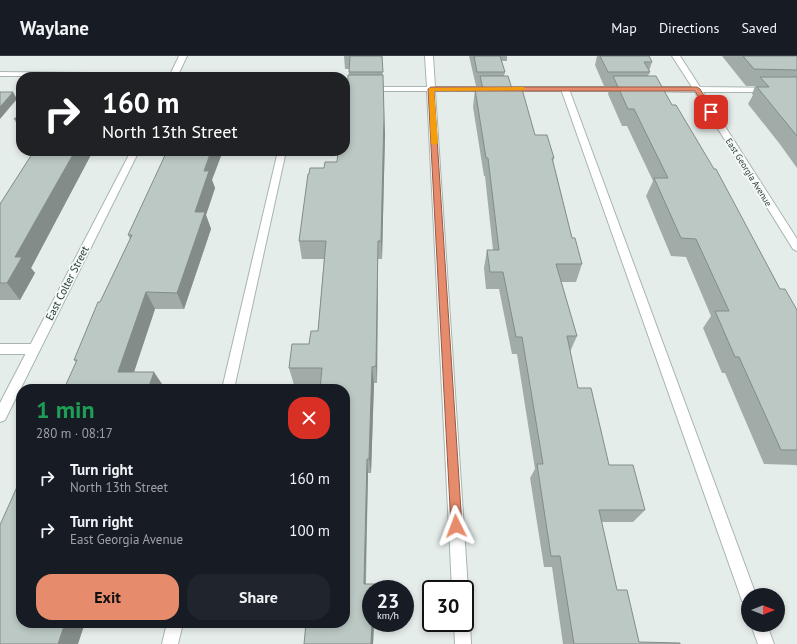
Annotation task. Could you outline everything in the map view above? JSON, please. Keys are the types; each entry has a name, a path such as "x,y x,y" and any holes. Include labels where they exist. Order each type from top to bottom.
{"street":[{"path":"175,72 183,56"},
{"path":"429,56 459,580"},
{"name":"East Georgia Avenue","path":"676,56 797,247"},
{"path":"0,74 16,74"},
{"path":"350,89 797,90"},
{"path":"565,89 745,588"},
{"name":"East Colter Street","path":"16,384 132,156"},
{"path":"229,384 281,156"},
{"path":"0,349 34,349"},
{"name":"East Colter Street","path":"0,416 16,384"},
{"path":"170,644 173,628"},
{"path":"462,632 463,644"},
{"path":"762,632 766,644"}],"building":[{"path":"350,56 382,56 383,72 349,72"},
{"path":"474,56 500,56 505,72 477,72"},
{"path":"600,56 649,56 652,62 644,62 650,72 608,72"},
{"path":"743,56 797,56 797,70 754,69"},
{"path":"350,75 383,75 384,116 381,241 378,241 376,366 372,367 369,459 367,459 364,580 362,580 362,632 372,632 371,644 304,644 306,628 350,628 350,384 320,384 322,368 289,368 292,344 309,344 311,331 318,331 326,241 299,241 308,174 310,168 324,168 325,162 337,162 338,156 350,156"},
{"path":"480,76 508,76 512,89 522,89 535,135 547,135 554,158 552,158 572,238 575,238 582,264 556,264 577,336 567,336 578,388 591,388 609,465 633,465 645,510 599,510 617,590 627,590 639,642 680,644 574,644 560,556 551,556 537,464 543,464 522,337 516,337 503,272 490,272 487,250 499,250 488,158 486,158 475,89 483,89"},
{"path":"613,76 656,76 672,105 676,105 714,169 716,169 780,289 785,289 797,310 797,450 781,450 739,357 735,357 715,311 729,311 696,239 681,238 654,178 668,178 634,109 628,109"},
{"path":"760,77 797,77 797,136 757,87 769,87"},
{"path":"0,92 13,92 0,107"},
{"path":"31,156 72,156 15,257 22,257 7,283 0,283 0,204"},
{"path":"165,156 209,156 204,171 209,171 195,212 205,212 177,293 146,292 118,372 154,372 150,384 66,384 77,360 74,360 98,302 100,302 132,235 128,235"},
{"path":"16,489 16,628 63,628 58,644 0,644 0,525"}],"slow traffic":[{"path":"435,143 431,89 523,89"}],"route":[{"path":"456,526 431,89 697,89 711,112"}]}
